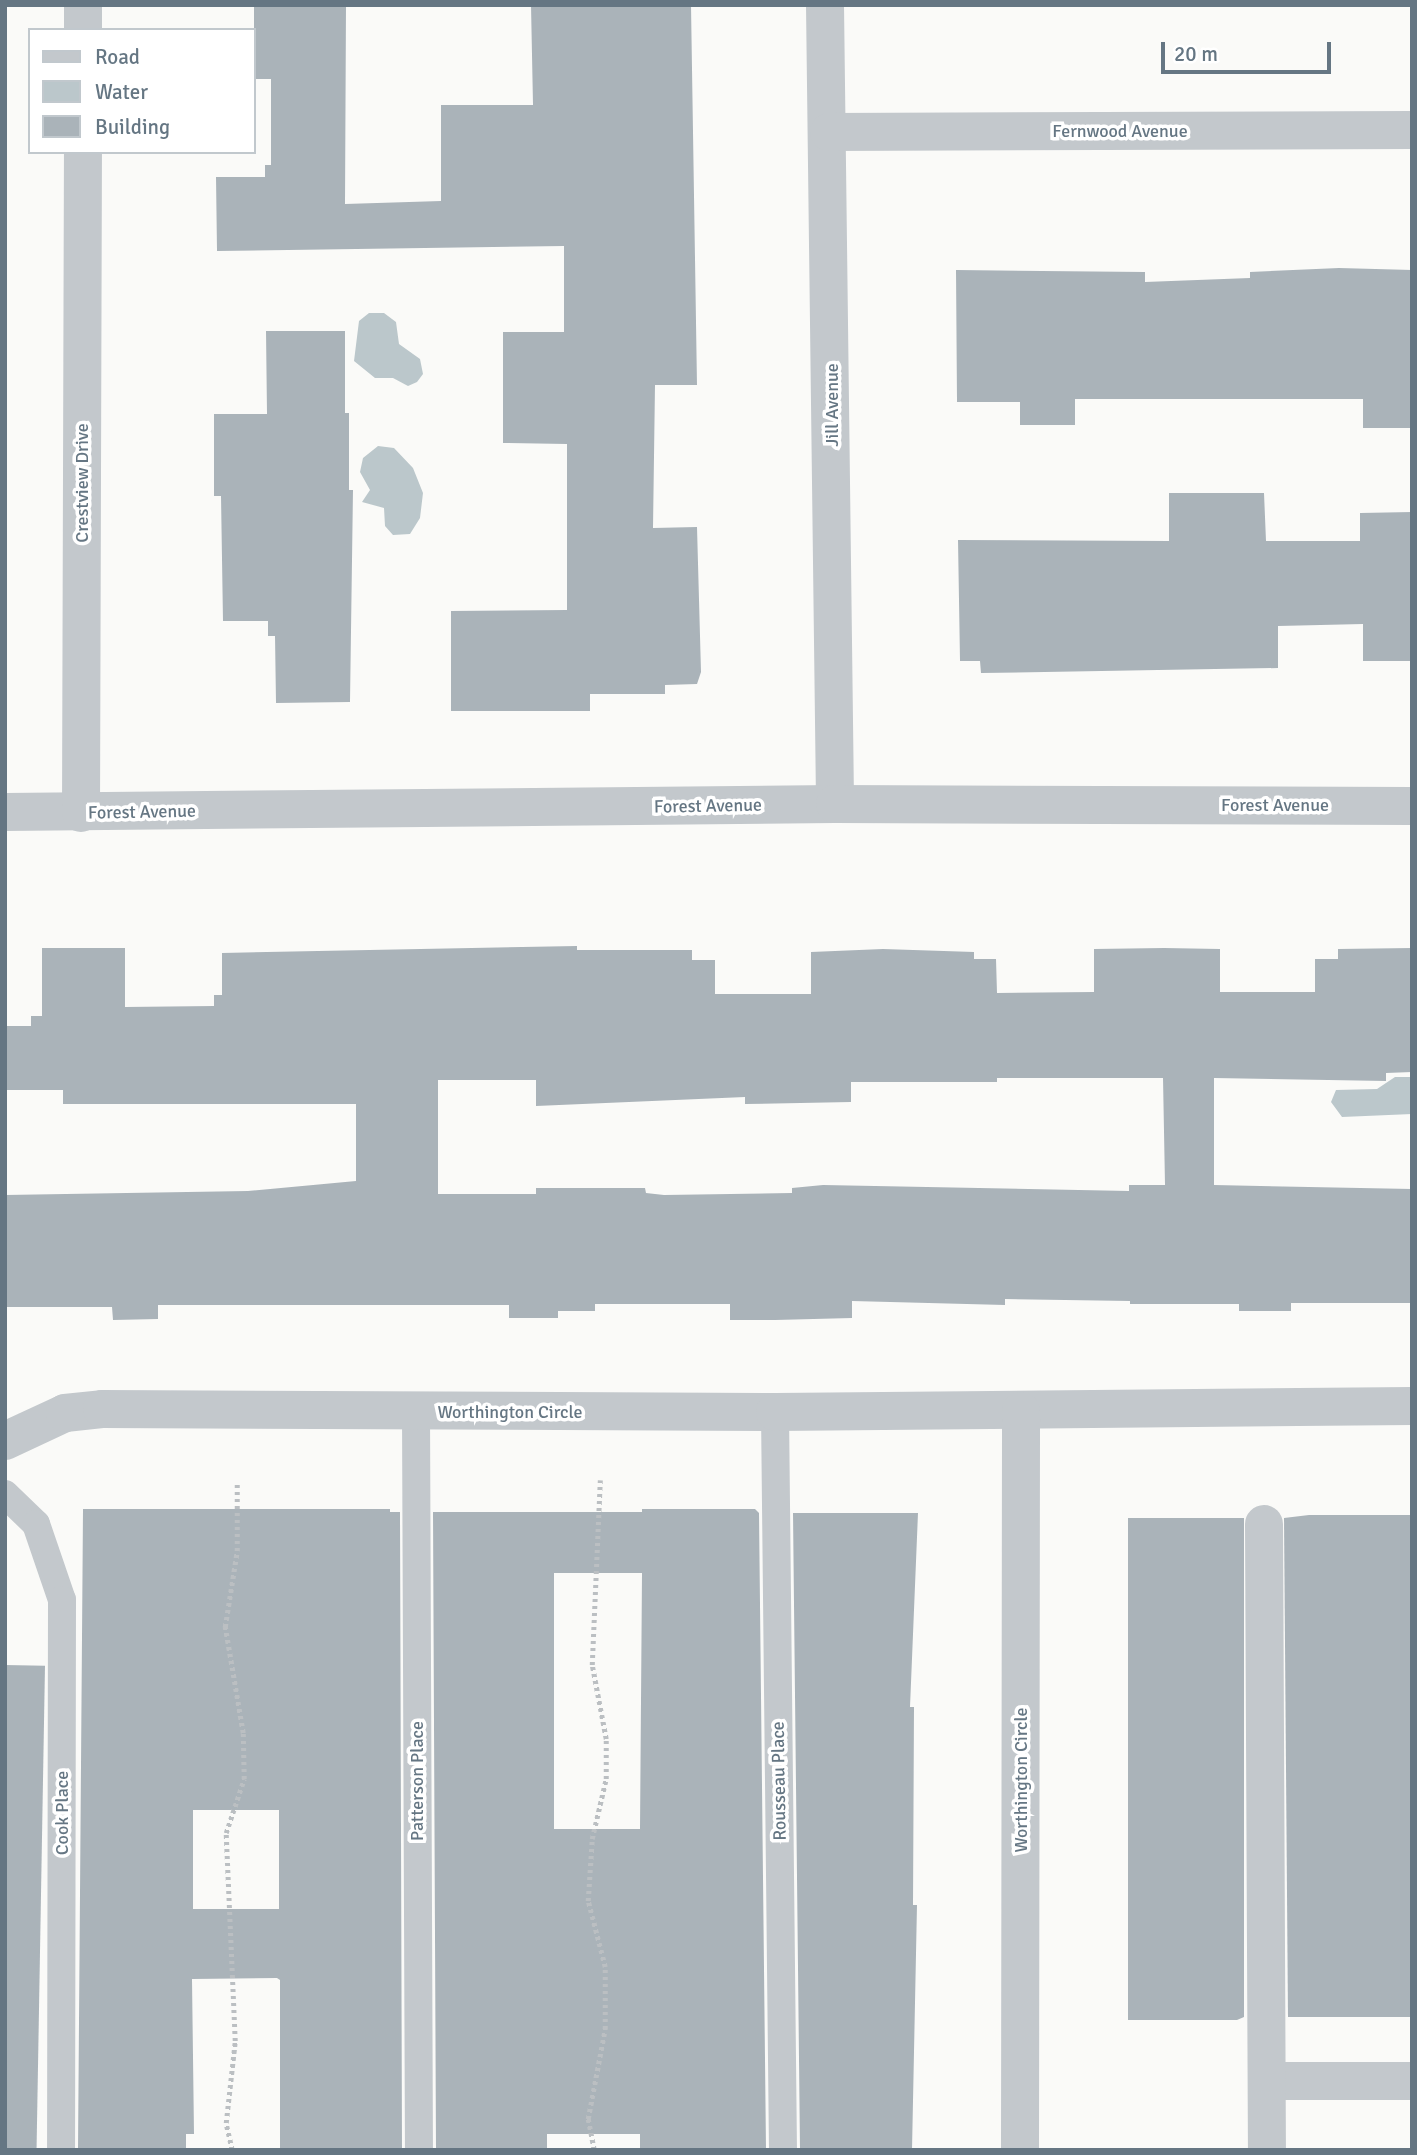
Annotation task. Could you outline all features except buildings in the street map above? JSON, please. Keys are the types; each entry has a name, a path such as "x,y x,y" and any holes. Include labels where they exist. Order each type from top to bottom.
{"street":[{"path":"83,5 83,28"},
{"name":"Jill Avenue","path":"825,5 829,132 835,804"},
{"name":"Fernwood Avenue","path":"829,132 1412,130"},
{"name":"Crestview Drive","path":"81,813 83,154"},
{"name":"Forest Avenue","path":"5,813 835,804 1412,806"},
{"name":"Worthington Circle","path":"5,1441 65,1413 102,1409 775,1412 1412,1406"},
{"name":"Worthington Circle","path":"1020,2150 1021,1411"},
{"path":"1265,1524 1267,2150"},
{"path":"1267,2081 1412,2081"}],"lane":[{"name":"Patterson Place","path":"416,1412 419,2150"},
{"name":"Rousseau Place","path":"775,1412 783,2150"},
{"name":"Cook Place","path":"5,1494 36,1524 62,1600 61,2150"}],"path":[{"path":"594,2150 588,2119 605,2029 605,1967 588,1901 592,1839 606,1779 606,1738 592,1665 600,1480"},
{"path":"232,2150 226,2123 235,2040 226,1833 244,1779 243,1733 225,1627 237,1551 237,1482"}],"water":[{"path":"369,313 384,313 396,322 399,344 420,359 423,374 417,382 408,386 393,378 375,378 354,361 359,321"},
{"path":"378,446 394,448 413,468 423,493 420,518 410,534 393,535 385,526 384,508 362,502 370,490 360,472 363,458"},
{"path":"1395,1077 1412,1077 1412,1114 1342,1117 1331,1102 1336,1090 1377,1089"}]}
